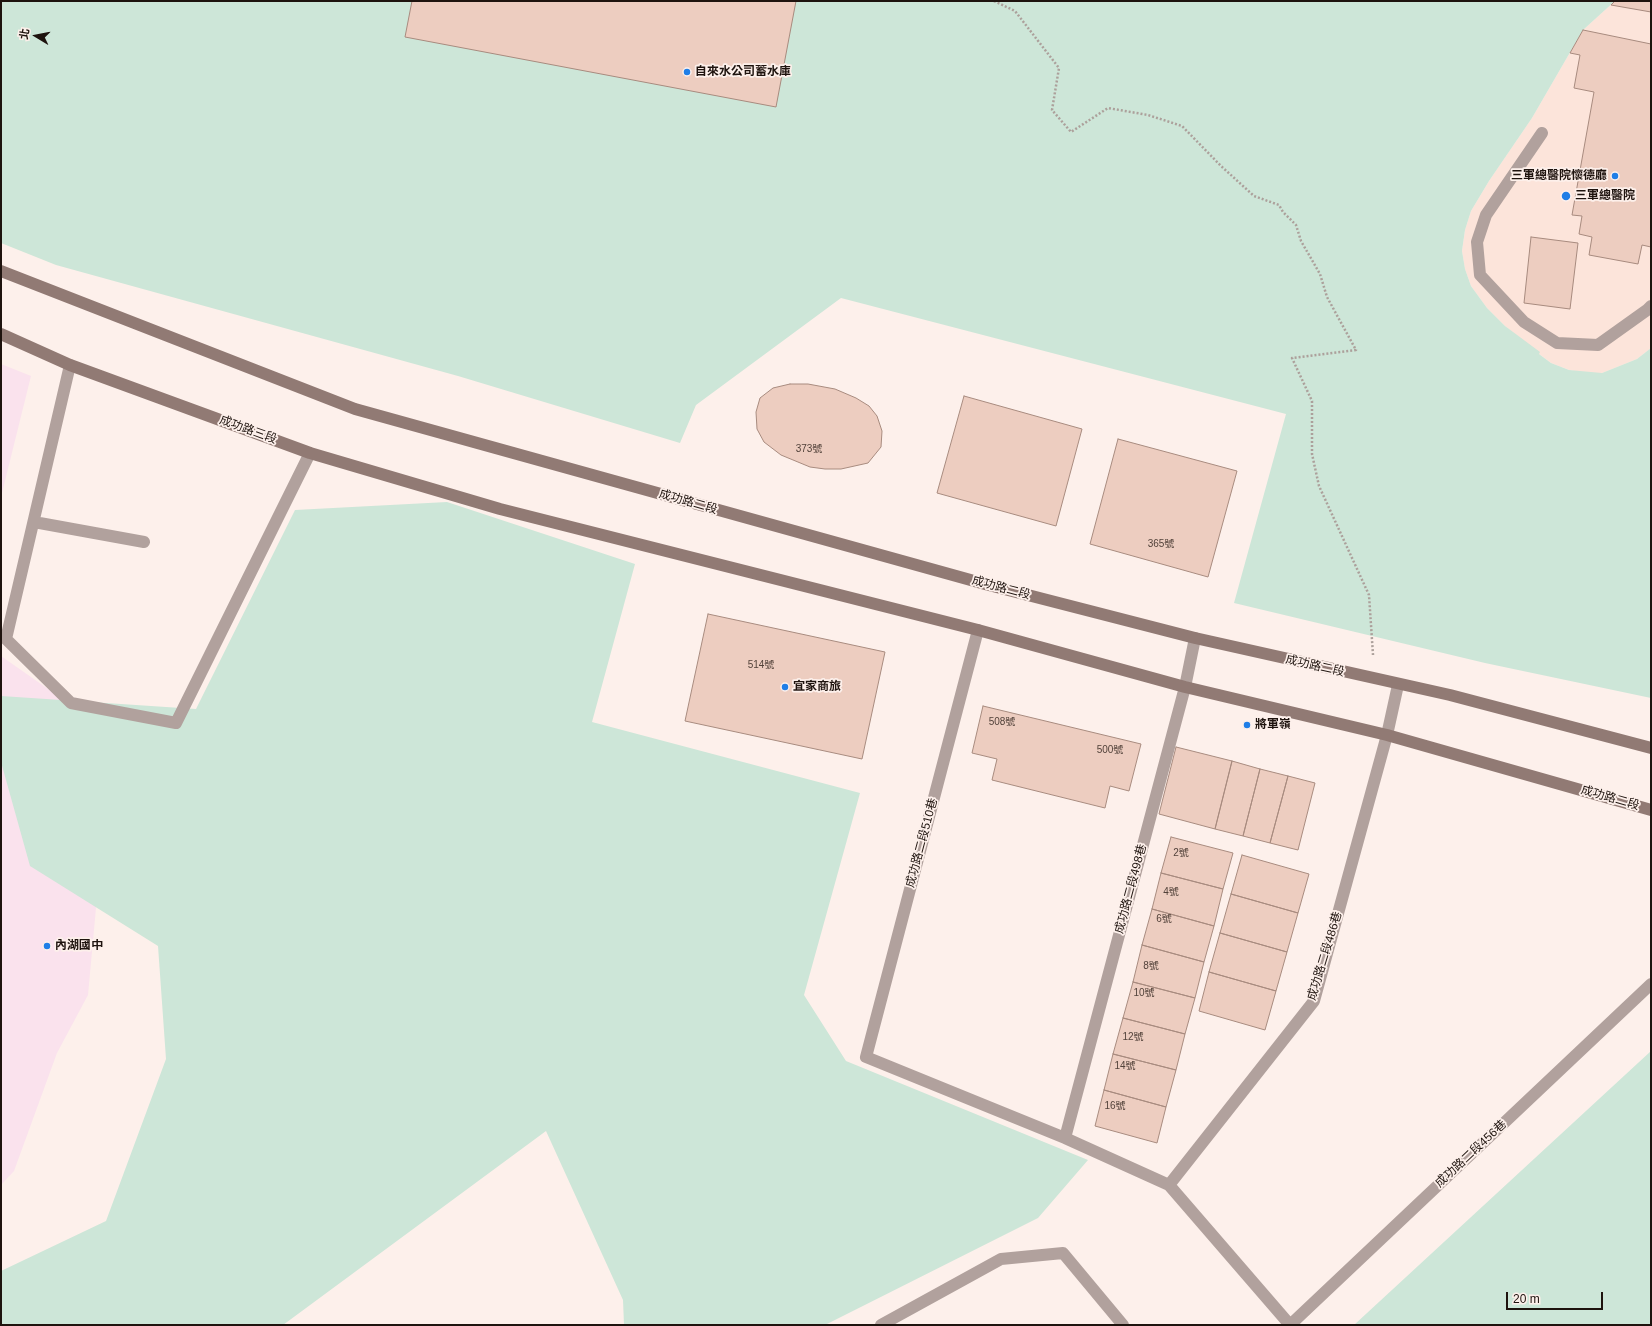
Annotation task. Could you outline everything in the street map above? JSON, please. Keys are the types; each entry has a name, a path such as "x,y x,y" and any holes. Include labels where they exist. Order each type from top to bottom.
{"main road":[{"name":"成功路二段","path":"1,271 355,409 985,584 1195,638 1375,680 1450,695 1651,748"},
{"name":"成功路三段","path":"1,334 70,365 310,453 500,509"},
{"name":"成功路二段","path":"500,509 978,630 1185,687 1387,735 1651,810"}],"street":[{"path":"1542,133 1486,215 1477,242 1480,275 1524,322 1557,343 1598,345 1651,306"},
{"path":"70,365 6,639 71,703 176,723 310,453"},
{"path":"34,522 144,542"},
{"name":"成功路二段510巷","path":"978,630 866,1056 1065,1138"},
{"name":"成功路二段498巷","path":"1065,1138 1185,687 1195,638"},
{"name":"成功路二段486巷","path":"1169,1185 1314,1001 1387,735 1398,685"},
{"name":"成功路二段456巷","path":"1290,1325 1651,984"},
{"path":"1065,1138 1169,1185 1290,1325"},
{"path":"881,1325 1001,1259 1064,1253 1123,1325"}],"path":[{"path":"994,1 1015,11 1059,68 1052,110 1071,132 1108,108 1148,115 1182,126 1221,166 1254,196 1279,205 1283,212 1296,225 1301,241 1320,274 1327,297 1356,350 1292,358 1312,401 1312,454 1319,486 1369,595 1375,680"}],"shaded area":[{"name":"三軍總醫院","path":"1615,1 1651,1 1651,348 1637,359 1602,373 1586,373 1569,370 1551,363 1505,326 1487,308 1471,286 1465,269 1462,251 1465,230 1471,211 1489,181 1532,118 1583,30"},
{"path":"1,364 31,376 1,497"},
{"name":"內湖國中","path":"1,656 128,745 97,897 88,995 57,1053 14,1171 1,1185"}],"green space":[{"path":"1,1 1615,1 1583,30 1532,118 1489,181 1471,211 1465,230 1462,251 1465,269 1471,286 1487,308 1505,326 1540,352 1539,354 1551,363 1569,370 1602,373 1637,359 1651,348 1651,698 1485,663 1234,603 1286,414 841,298 696,405 680,443 458,376 56,265 1,243"},
{"path":"447,502 635,564 592,722 860,793 804,995 846,1061 1088,1160 1038,1218 825,1325 624,1325 623,1300 546,1131 283,1325 1,1325 1,1271 106,1221 166,1059 158,946 30,866 1,762 1,696 196,709 295,510"},
{"path":"1651,1051 1651,1325 1354,1325"}],"building":[{"name":"自來水公司蓄水庫","path":"412,1 796,1 776,107 405,37"},
{"path":"1615,1 1651,1 1651,12 1611,5"},
{"name":"三軍總醫院懷德廳","path":"1583,30 1651,44 1651,247 1642,245 1638,264 1589,255 1592,237 1579,234 1582,216 1572,215 1594,92 1574,88 1580,55 1570,53"},
{"path":"1531,237 1578,243 1570,309 1524,303"},
{"path":"790,384 808,384 835,389 856,398 869,406 877,416 882,431 881,447 868,463 841,469 810,467 781,455 764,442 757,429 756,412 760,398 773,388"},
{"path":"964,396 1082,429 1056,526 937,493"},
{"path":"1118,439 1237,471 1208,577 1090,544"},
{"name":"宜家商旅","path":"708,614 885,652 862,759 685,721"},
{"path":"983,706 1141,744 1129,791 1110,786 1105,808 992,780 997,759 972,753"},
{"path":"1176,747 1232,761 1215,829 1159,814"},
{"path":"1232,761 1260,769 1243,836 1215,829"},
{"path":"1260,769 1288,776 1270,843 1243,836"},
{"path":"1288,776 1315,783 1298,850 1270,843"},
{"path":"1171,837 1233,853 1223,889 1161,873"},
{"path":"1242,855 1309,874 1298,913 1231,894"},
{"path":"1161,873 1223,889 1214,926 1152,909"},
{"path":"1231,894 1298,913 1287,952 1220,933"},
{"path":"1152,909 1214,926 1204,962 1142,945"},
{"path":"1220,933 1287,952 1276,991 1209,972"},
{"path":"1142,945 1204,962 1195,998 1133,982"},
{"path":"1209,972 1276,991 1265,1030 1199,1011"},
{"path":"1133,982 1195,998 1185,1034 1123,1018"},
{"path":"1123,1018 1185,1034 1176,1070 1113,1054"},
{"path":"1113,1054 1176,1070 1166,1107 1104,1090"},
{"path":"1104,1090 1166,1107 1157,1143 1095,1126"}],"place":[{"name":"自來水公司蓄水庫","path":"687,72"},
{"name":"三軍總醫院懷德廳","path":"1615,176"},
{"name":"三軍總醫院","path":"1566,196"},
{"name":"宜家商旅","path":"785,687"},
{"name":"將軍嶺","path":"1247,725"},
{"name":"內湖國中","path":"47,946"}]}
